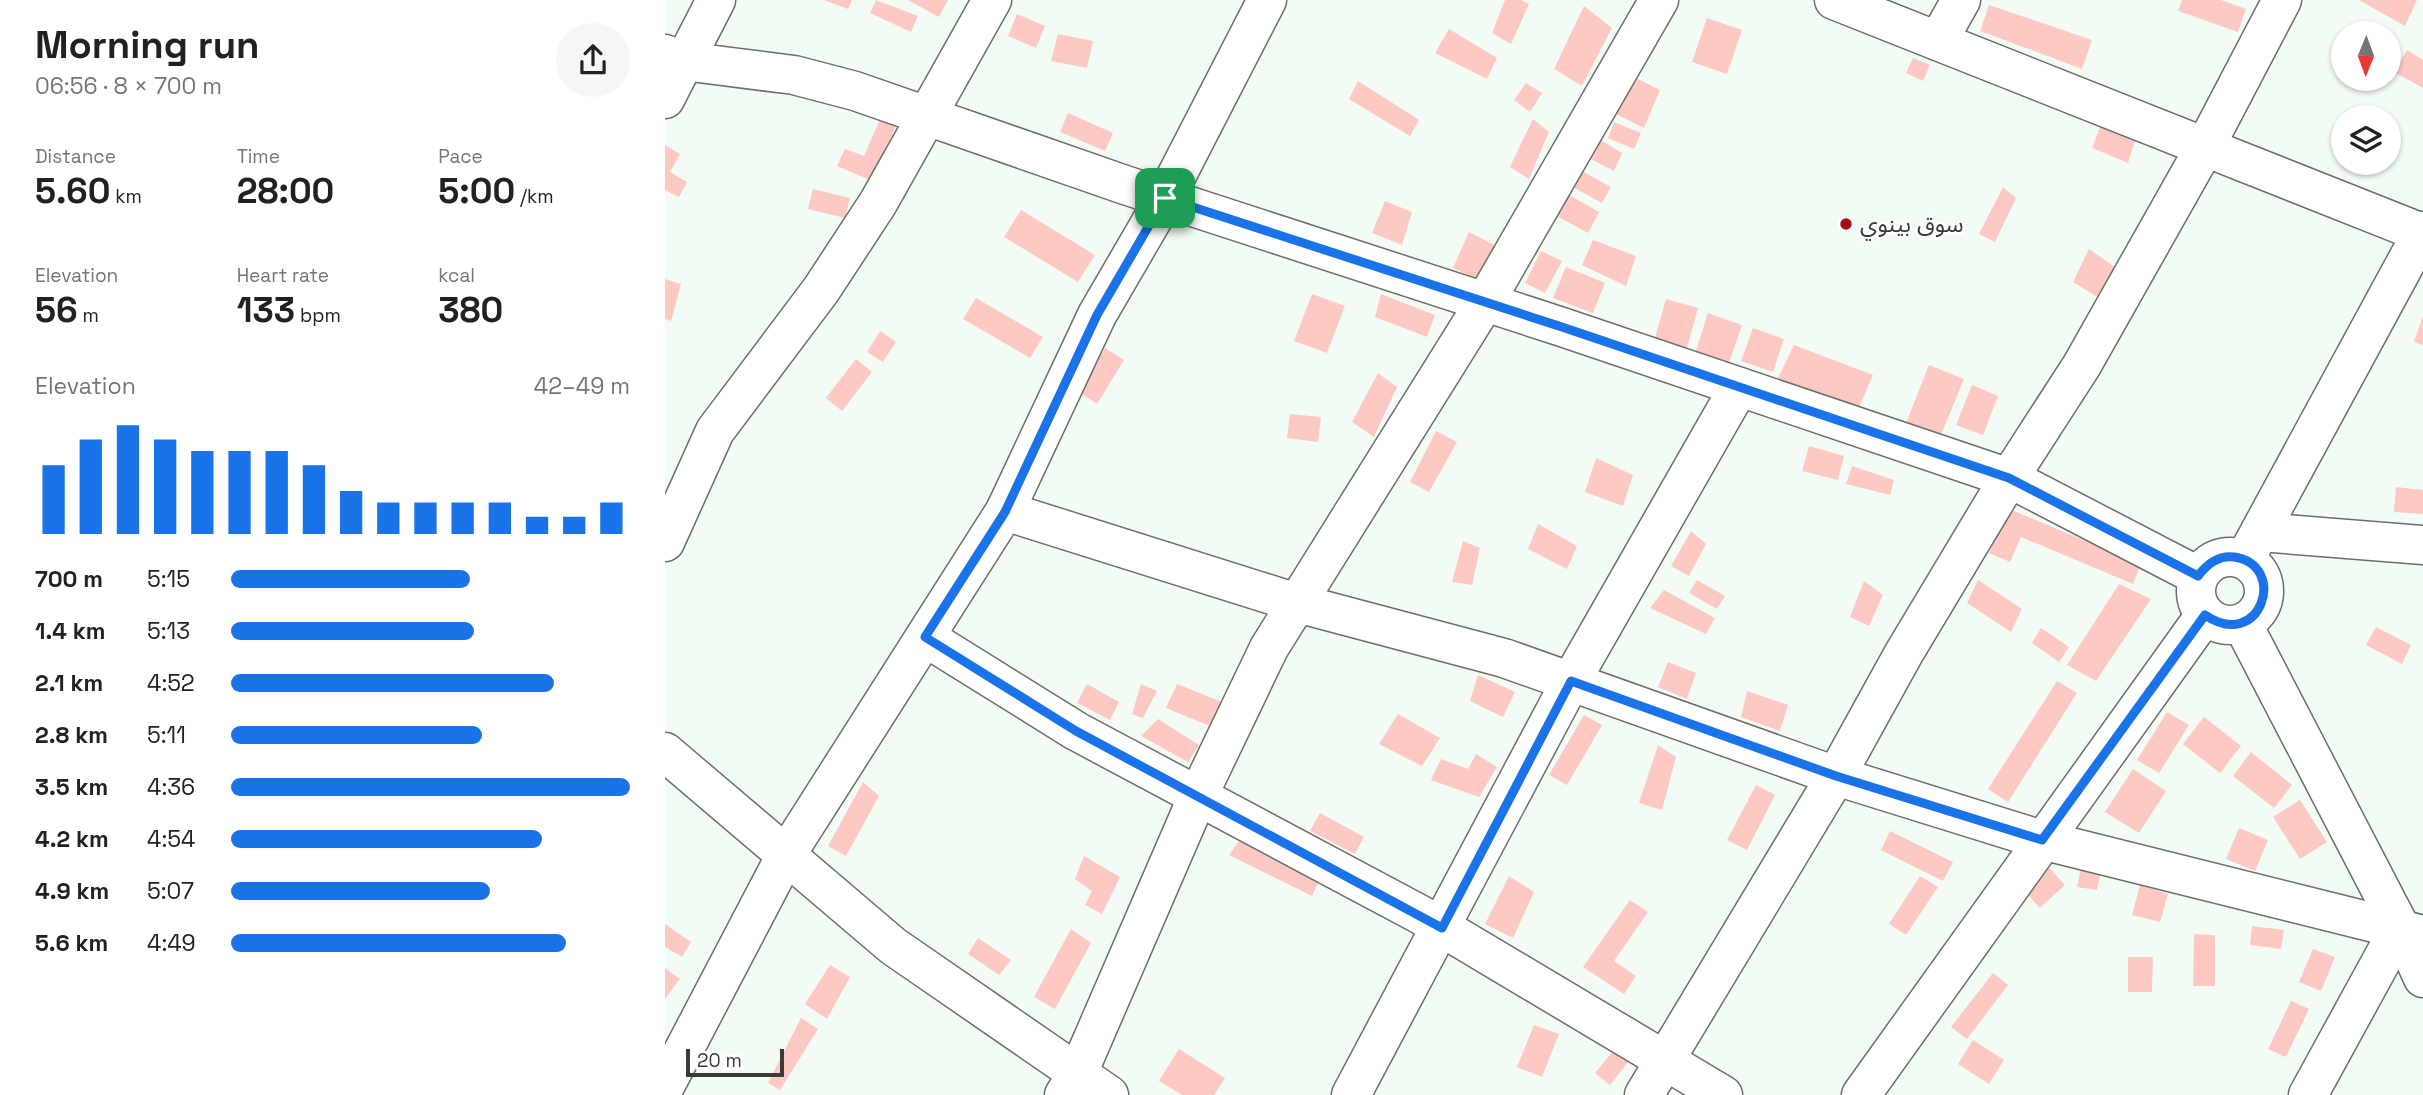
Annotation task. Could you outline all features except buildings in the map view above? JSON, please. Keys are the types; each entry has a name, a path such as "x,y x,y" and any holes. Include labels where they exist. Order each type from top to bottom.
{"street":[{"path":"665,99 674,58 716,0"},
{"path":"665,542 715,431 821,290 878,203 992,0"},
{"path":"665,1086 786,855 1005,512 1097,315 1165,198 1267,0"},
{"path":"1071,1084 1198,796 1269,648 1485,302 1659,0"},
{"path":"1834,0 2423,232 2252,546 2255,567 2263,579 2265,592 2262,605 2254,616 2242,623 2229,625 2216,622 2205,615 2197,603 2198,576 2206,566 2218,558 2252,546 2423,545"},
{"path":"1938,41 1961,0"},
{"path":"1644,1095 1836,776 1904,653 2009,478 2083,365 2205,147 2282,0"},
{"path":"674,58 794,75 856,91 1165,198 2009,478 2198,576"},
{"path":"1351,1095 1571,681 1739,387"},
{"path":"1005,512 1297,603 1504,658 1836,776 2042,840 2412,931"},
{"path":"1861,1095 2205,615"},
{"path":"2242,623 2412,931 2423,978"},
{"path":"925,637 1076,731 1442,928 1723,1095"},
{"path":"665,752 893,946 1071,1084 1109,1095"},
{"path":"2308,1095 2412,931"}],"place":[{"name":"سوق بينوي","path":"1846,224"}],"route":[{"path":"1165,198 1562,327 2009,478 2198,576 2218,558 2231,556 2245,559 2263,579 2265,592 2262,605 2254,616 2242,623 2229,625 2216,622 2205,615 2042,840 1836,776 1571,681 1442,928 1076,731 925,637 1005,512 1097,315 1165,198"}]}
